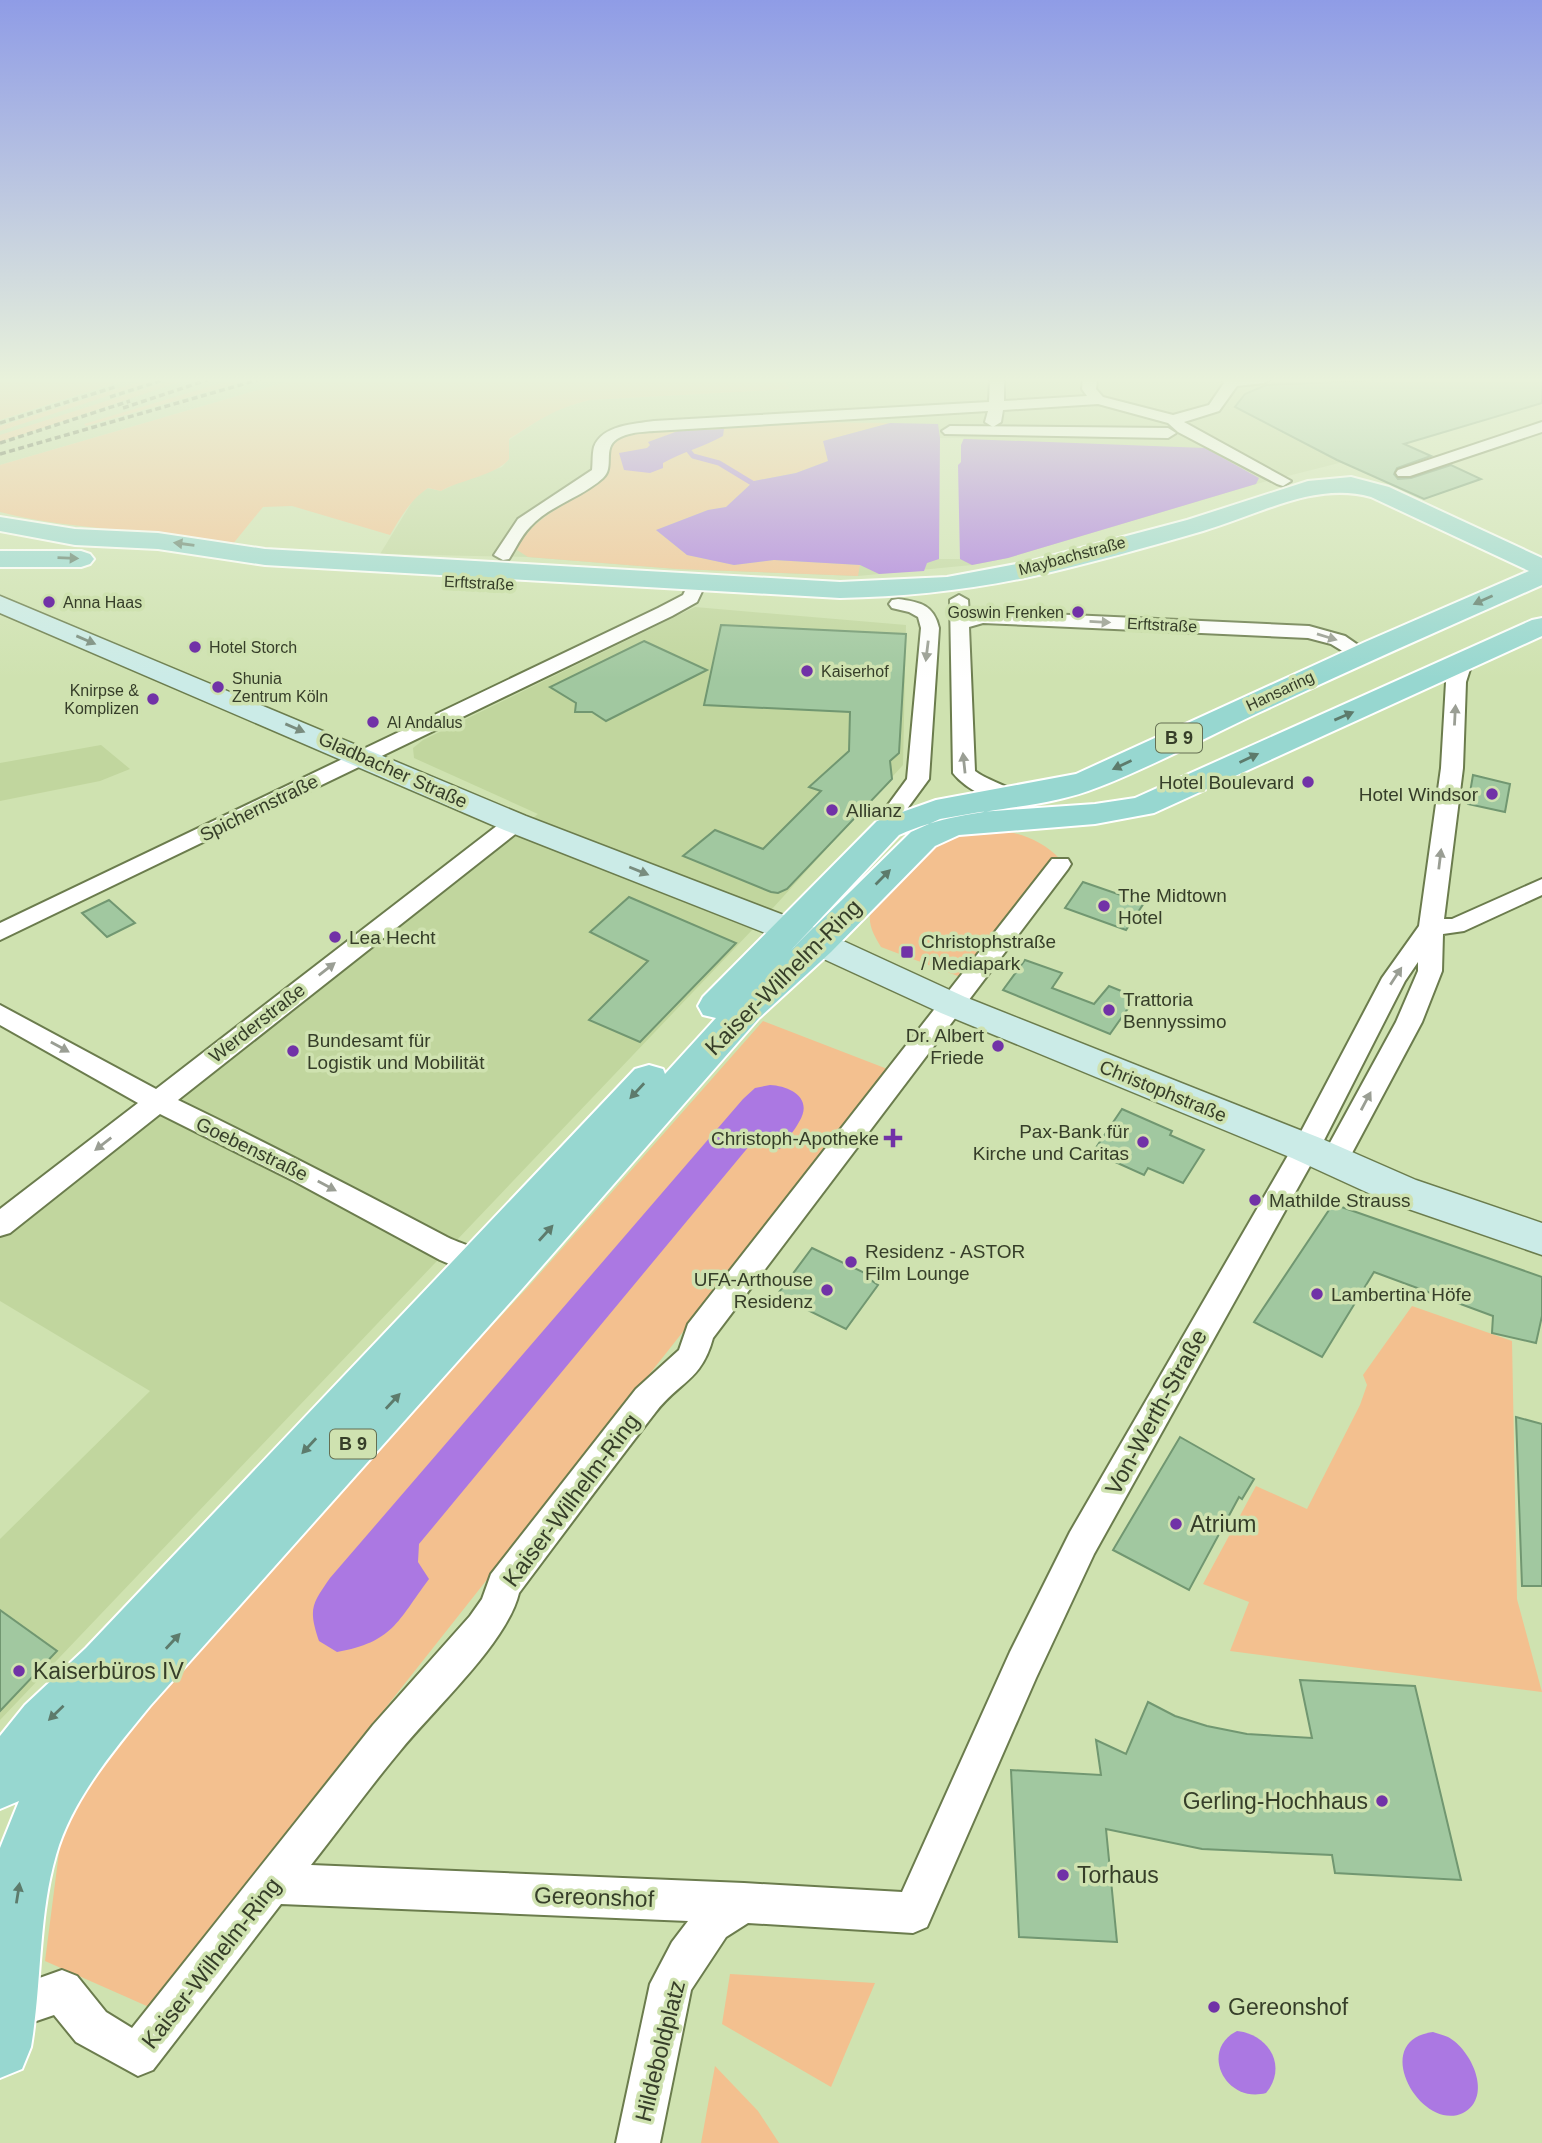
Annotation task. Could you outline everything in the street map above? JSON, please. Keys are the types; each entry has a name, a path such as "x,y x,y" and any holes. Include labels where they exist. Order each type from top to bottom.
{"main road":[{"name":"Maybachstraße","path":"955,603 1049,582 1122,560 1196,525 1305,489 1337,484 1366,486 1380,492 1540,572"},
{"name":"Erftstraße","path":"0,524 75,537 158,541 265,557 542,573 694,590 840,590 955,603"},
{"name":"Erftstraße","path":"0,559 94,559 694,590 898,604 955,603"},
{"name":"Hansaring","path":"1020,808 1087,781 1540,572"},
{"name":"B 9","path":"1507,642 1542,614"},
{"name":"B 9","path":"1020,808 1094,814 1143,806 1542,626"},
{"name":"Kaiser-Wilhelm-Ring","path":"2,1776 44,1724 104,1666 746,1009 888,828 913,815 946,806 1020,808"},
{"name":"Kaiser-Wilhelm-Ring","path":"804,937 931,834 1020,808"},
{"name":"Kaiser-Wilhelm-Ring","path":"4,2028 6,1940 20,1880 38,1824 90,1735 492,1270"}],"street":[{"path":"503,555 512,535 529,516 593,479"},
{"path":"1279,479 1283,481"},
{"path":"455,568 503,555 542,573"},
{"name":"Spichernstraße","path":"0,932 361,759 694,590"},
{"path":"955,603 964,773 977,785 1020,808"},
{"name":"Erftstraße","path":"955,603 982,617 1309,632 1338,640 1361,654"},
{"name":"Gladbacher Straße","path":"0,604 515,823 804,937"},
{"path":"888,828 893,813 918,779 930,628 927,615 915,607 898,604"},
{"name":"Von-Werth-Straße","path":"913,1913 1023,1665 1082,1543 1320,1155 1388,988 1431,927 1451,768 1456,682 1462,663"},
{"name":"Werderstraße","path":"0,1225 515,823"},
{"name":"Kaiser-Wilhelm-Ring","path":"4,2028 62,1991 91,2027 138,2055 386,1738 483,1628 498,1606 503,1586 648,1399 682,1369 693,1355 699,1334 1059,864"},
{"path":"1431,927 1456,926 1542,886"},
{"name":"Christophstraße","path":"804,937 953,1005 1402,1191 1542,1239"},
{"name":"Goebenstraße","path":"0,1014 157,1101 304,1174 450,1252 492,1270"},
{"name":"Gereonshof","path":"274,1884 744,1903 913,1913"},
{"name":"Hildeboldplatz","path":"638,2143 671,1984 712,1923 744,1903"}],"shaded area":[{"path":"0,479 471,479 441,491 428,488 411,503 390,535 292,506 263,507 232,545 175,535 58,523 0,512"},
{"path":"465,479 1276,479 1008,558 972,565 858,576 677,569 528,557 380,554 415,497 427,488 441,491"},
{"path":"602,479 764,479 754,481 726,507 708,510 656,530 687,555 734,565 774,560 860,565 858,576 677,569 528,557 517,550 538,522"},
{"path":"1258,479 1256,484 1008,558 972,565 960,559 939,559 927,563 924,571 879,574 860,565 774,560 734,565 687,555 656,530 708,510 726,507 754,481"},
{"path":"695,607 906,625 903,765 772,909 0,1720 0,1539 150,1391 0,1301 0,1232 538,814 414,758 413,748 423,740"},
{"path":"101,745 130,769 100,781 0,801 0,763"},
{"path":"994,829 1030,838 1060,859 963,978 881,947 871,925 871,910 921,852 946,836"},
{"path":"763,1021 890,1070 149,2007 45,1961 62,1829 77,1790 162,1680 529,1286"},
{"path":"770,1085 792,1091 802,1100 803,1114 795,1129 780,1149 767,1144 750,1145 419,1544 418,1562 429,1579 401,1618 382,1636 356,1648 337,1652 319,1641 314,1607 330,1578 743,1099 755,1088"},
{"path":"1412,1306 1512,1341 1517,1599 1542,1692 1230,1651 1249,1602 1203,1584 1256,1486 1307,1509 1360,1405 1367,1385 1363,1375"},
{"path":"730,1974 875,1983 831,2087 722,2024"},
{"path":"1237,2031 1258,2038 1272,2053 1275,2073 1266,2093 1251,2094 1239,2091 1222,2073 1220,2050 1226,2040"},
{"path":"1433,2032 1457,2043 1476,2073 1477,2096 1472,2106 1463,2113 1447,2116 1431,2110 1418,2098 1408,2083 1403,2066 1404,2051 1414,2039"},
{"path":"715,2066 758,2111 779,2143 701,2143"}],"pier":[{"path":"940,479 958,479 960,559 939,559"}],"building":[{"path":"1379,479 1481,479 1424,499"},
{"path":"721,625 906,634 899,753 890,761 892,779 787,889 778,893 683,856 715,830 763,849 821,791 809,787 849,751 850,712 704,705"},
{"path":"644,641 707,670 606,721 592,712 575,712 576,703 550,687"},
{"name":"Hotel Windsor","path":"1473,775 1510,784 1505,812 1468,804"},
{"name":"The Midtown Hotel","path":"1083,882 1144,903 1126,930 1065,908"},
{"path":"629,897 736,943 640,1042 589,1020 648,961 590,932"},
{"path":"109,900 135,923 107,937 82,913"},
{"path":"1025,960 1062,973 1052,988 1094,1004 1109,986 1136,997 1110,1034 1003,990"},
{"name":"Pax-Bank für Kirche und Caritas","path":"1122,1109 1172,1131 1170,1135 1204,1150 1183,1183 1148,1168 1144,1175 1093,1152"},
{"name":"Lambertina Höfe","path":"1333,1204 1542,1277 1542,1316 1536,1343 1492,1333 1493,1316 1374,1272 1322,1357 1254,1322"},
{"name":"UFA-Arthouse Residenz","path":"812,1248 869,1275 868,1278 878,1285 846,1329 777,1295"},
{"path":"1516,1417 1542,1424 1542,1586 1522,1586"},
{"name":"Atrium","path":"1180,1437 1254,1479 1242,1499 1239,1497 1189,1590 1113,1550"},
{"name":"Kaiserbüros IV","path":"0,1610 57,1651 0,1711"},
{"path":"1300,1680 1415,1686 1461,1880 1335,1873 1332,1855 1202,1849 1106,1829 1117,1942 1019,1937 1011,1770 1101,1775 1096,1740 1126,1754 1148,1702 1175,1716 1207,1726 1247,1734 1312,1738"}],"waterway":[{"path":"745,479 752,483"}],"place":[{"name":"Anna Haas","path":"49,602"},
{"name":"Goswin Frenken","path":"1078,612"},
{"name":"Hotel Storch","path":"195,647"},
{"name":"Kaiserhof","path":"807,671"},
{"name":"Shunia Zentrum Köln","path":"218,687"},
{"name":"Knirpse & Komplizen","path":"153,699"},
{"name":"Al Andalus","path":"373,722"},
{"name":"Hotel Boulevard","path":"1308,782"},
{"name":"Hotel Windsor","path":"1492,794"},
{"name":"Allianz","path":"832,810"},
{"name":"The Midtown Hotel","path":"1104,906"},
{"name":"Lea Hecht","path":"335,937"},
{"name":"Christophstraße / Mediapark","path":"907,952"},
{"name":"Trattoria Bennyssimo","path":"1109,1010"},
{"name":"Dr. Albert Friede","path":"998,1046"},
{"name":"Bundesamt für Logistik und Mobilität","path":"293,1051"},
{"name":"Christoph-Apotheke","path":"893,1138"},
{"name":"Pax-Bank für Kirche und Caritas","path":"1143,1142"},
{"name":"Mathilde Strauss","path":"1255,1200"},
{"name":"Residenz - ASTOR Film Lounge","path":"851,1262"},
{"name":"UFA-Arthouse Residenz","path":"827,1290"},
{"name":"Lambertina Höfe","path":"1317,1294"},
{"name":"Atrium","path":"1176,1524"},
{"name":"Kaiserbüros IV","path":"19,1671"},
{"name":"Gerling-Hochhaus","path":"1382,1801"},
{"name":"Torhaus","path":"1063,1875"},
{"name":"Gereonshof","path":"1214,2007"}]}
